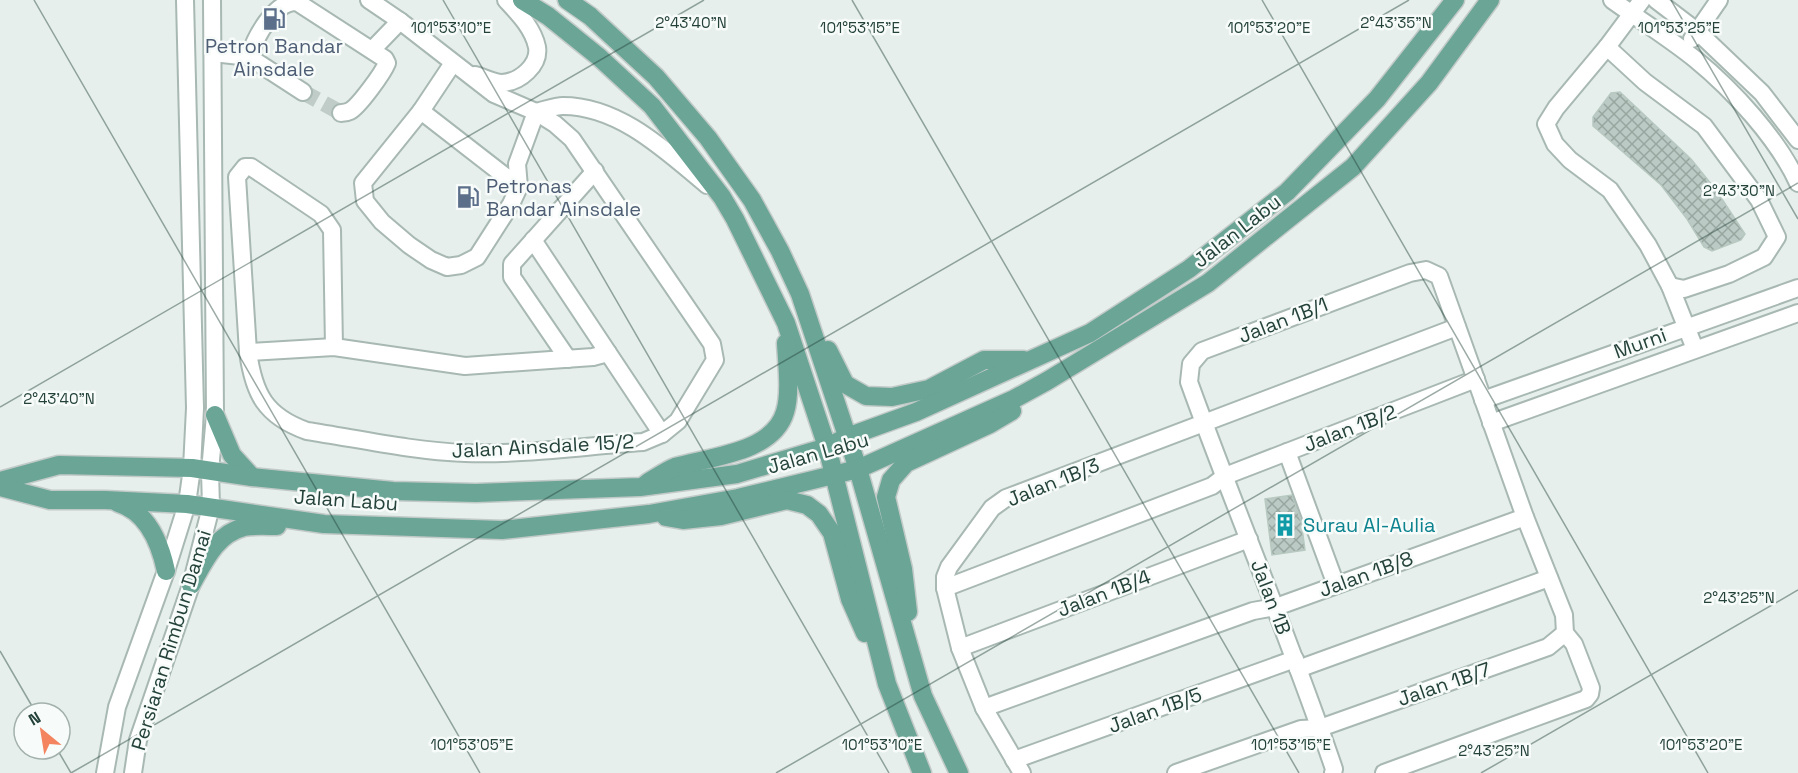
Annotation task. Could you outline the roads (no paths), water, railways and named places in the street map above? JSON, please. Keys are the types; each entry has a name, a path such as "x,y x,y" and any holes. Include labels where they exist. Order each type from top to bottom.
{"main road":[{"path":"522,0 548,16 652,106 722,197 735,219 786,323 827,447 887,684 922,773"},
{"path":"567,0 590,16 656,77 708,138 752,200 780,251 800,294 858,469 923,696 959,773"},
{"name":"Jalan Labu","path":"0,482 59,465 192,468 252,477 393,491 476,493 640,488 737,474 827,447 916,412 1090,333 1189,269 1287,192 1377,99 1453,2"},
{"name":"Jalan Labu","path":"0,487 50,500 187,504 324,524 502,530 649,514 738,498 858,469 1014,399 1208,283 1353,167 1429,83 1488,4"},
{"path":"807,314 845,384 866,396 892,398 929,388 984,360 1032,360"},
{"path":"640,488 672,468 755,446 776,429 785,412 786,323"},
{"path":"911,649 903,569 886,496 891,480 906,463 990,424 1019,407 1047,381"},
{"path":"214,415 232,455 252,477"},
{"path":"105,500 122,504 136,511 145,521 162,551 166,571"},
{"path":"649,514 683,520 732,514 787,500 807,506 819,514 832,533 850,599 860,625 879,655"},
{"path":"191,585 214,546 228,533 245,527 324,524"}],"street":[{"name":"Persiaran Rimbun Damai","path":"105,773 117,707 166,571 187,504 192,468 195,408 185,0"},
{"name":"Persiaran Rimbun Damai","path":"133,773 138,740 191,585 211,507 210,471 214,415 213,0"},
{"path":"369,0 400,21 494,94 536,112 555,124 572,139 712,344 715,360 678,421 662,434 533,240"},
{"path":"468,73 502,83 522,76 535,63 537,48 532,34 523,19 506,0"},
{"path":"1612,0 1696,60 1745,108 1788,162 1798,183"},
{"path":"1695,349 1670,286 1648,245 1610,190 1570,160 1555,144 1546,124 1556,108 1607,47 1654,1 1698,32 1762,93 1798,140"},
{"path":"1683,51 1717,1"},
{"path":"249,57 261,30 281,7 290,2 297,2 372,50 387,63 349,112 341,113"},
{"path":"372,50 400,21"},
{"path":"1607,47 1645,82 1704,126 1759,200 1778,237 1764,257 1729,274 1684,289 1670,286"},
{"path":"213,53 249,57 303,92"},
{"path":"453,63 421,111 363,183 365,201 382,222 431,260 447,267 461,265 477,257 511,204 519,187 517,164 536,112"},
{"path":"536,112 562,105 596,111 656,143 722,197"},
{"path":"421,111 519,187"},
{"name":"Jalan Ainsdale 15/2","path":"334,347 332,230 328,221 251,167 245,167 237,177 248,352 252,377 259,393 271,410 288,424 307,431 436,451 466,453 643,442 662,434"},
{"path":"568,359 512,277 510,270 512,264 595,171"},
{"path":"213,217 240,215"},
{"name":"Jalan 1B/1","path":"1204,423 1189,382 1191,364 1202,351 1410,273 1426,270 1439,276 1457,327"},
{"name":"Murni","path":"1483,400 1796,288"},
{"name":"Murni","path":"1491,423 1798,313"},
{"path":"1384,773 1586,699 1591,688 1574,644 1565,633 1564,615 1524,517 1457,327"},
{"name":"Jalan 1B/3","path":"945,588 945,577 949,567 992,508 1006,498 1457,327"},
{"path":"248,352 334,347 465,366 593,357 608,352"},
{"path":"1571,368 1579,391"},
{"name":"Jalan 1B/2","path":"945,588 1212,486 1225,476 1476,379"},
{"name":"Jalan 1B","path":"1204,423 1276,607 1320,728 1334,769 1333,773"},
{"path":"1287,452 1336,585"},
{"name":"Jalan 1B/8","path":"984,708 1253,611 1276,607 1524,517"},
{"name":"Jalan 1B/4","path":"960,648 1249,538"},
{"name":"Jalan 1B/5","path":"1018,767 1297,664 1549,578"},
{"path":"945,588 960,648 984,708 1018,767"},
{"name":"Jalan 1B/7","path":"1176,773 1300,729 1320,728 1548,648 1565,633"}],"tunnel":[{"path":"303,92 341,113"}],"place":[{"name":"Petron Bandar Ainsdale","path":"274,19"},
{"name":"Petronas Bandar Ainsdale","path":"468,197"},
{"name":"Surau Al-Aulia","path":"1285,525"}]}
